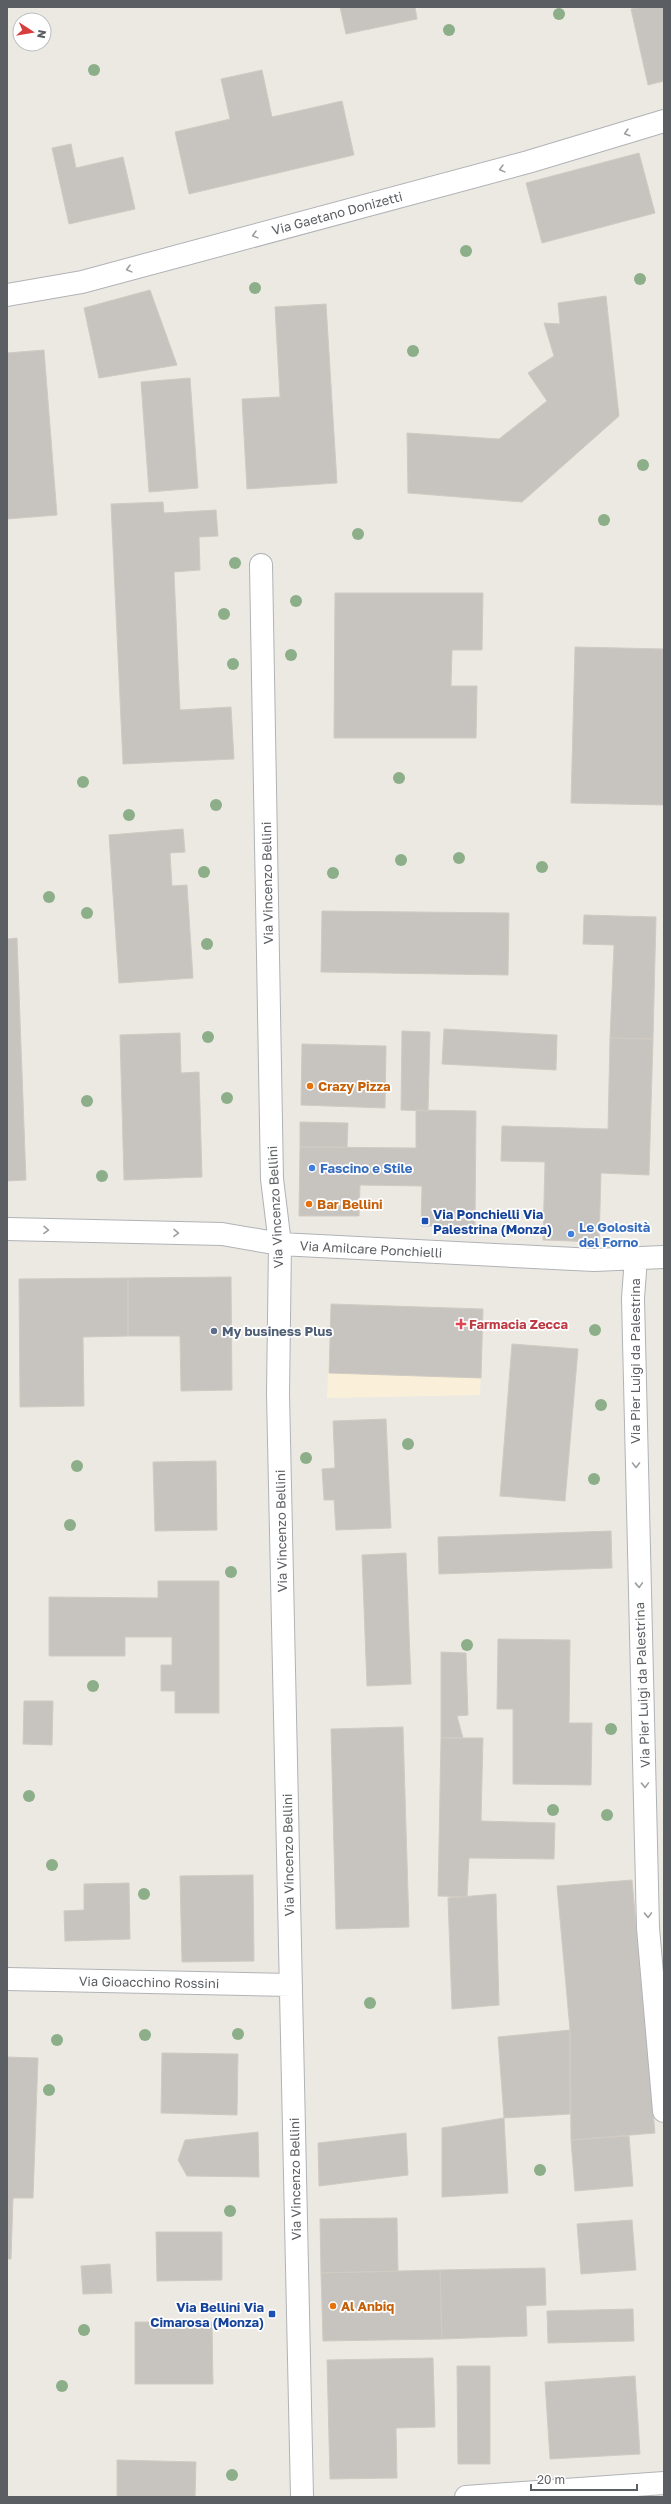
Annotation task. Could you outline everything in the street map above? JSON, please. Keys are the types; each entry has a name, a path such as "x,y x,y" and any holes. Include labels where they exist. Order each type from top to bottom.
{"street":[{"name":"Via Gaetano Donizetti","path":"7,295 82,282 528,162 664,121"},
{"name":"Via Vincenzo Bellini","path":"261,565 272,1179 280,1244 278,1394 302,2497"},
{"name":"Via Amilcare Ponchielli","path":"7,1229 222,1234 280,1244 594,1260 664,1257"},
{"name":"Via Pier Luigi da Palestrina","path":"636,1258 633,1298 648,1928 664,2111"},
{"name":"Via Gioacchino Rossini","path":"7,1979 291,1985"},
{"path":"466,2497 664,2483"}],"shaded area":[{"path":"331,1304 483,1309 480,1395 327,1398"}],"building":[{"path":"340,7 415,7 417,19 346,34"},
{"path":"641,7 664,7 664,81 648,85 631,9"},
{"path":"262,70 272,117 342,101 354,155 189,194 175,132 230,119 221,79"},
{"path":"71,144 76,168 123,157 135,209 69,224 52,148"},
{"path":"639,153 655,213 542,243 526,183"},
{"path":"150,290 177,365 99,378 84,308"},
{"path":"606,296 619,416 522,502 408,493 407,433 499,439 547,401 528,373 554,356 544,323 560,324 558,303"},
{"path":"326,304 337,483 247,489 242,399 280,397 275,307"},
{"path":"44,350 57,515 7,519 7,353"},
{"path":"190,378 198,488 149,492 141,382"},
{"path":"163,502 164,513 216,510 218,536 199,537 200,570 174,572 180,710 231,707 234,759 123,764 111,504"},
{"path":"335,593 483,593 482,650 452,650 451,686 477,686 476,738 334,738"},
{"path":"575,647 664,649 664,805 571,803"},
{"path":"183,829 185,852 170,853 172,886 187,885 193,978 119,983 109,835"},
{"path":"322,911 509,913 508,975 321,972"},
{"path":"584,915 656,917 653,1039 610,1038 614,945 583,944"},
{"path":"17,938 26,1180 7,1181 7,939"},
{"path":"444,1029 557,1035 556,1070 442,1064"},
{"path":"402,1031 430,1032 428,1111 401,1110"},
{"path":"180,1033 181,1073 199,1072 202,1177 124,1180 120,1035"},
{"path":"610,1038 653,1039 649,1175 601,1173 599,1242 543,1240 545,1162 501,1161 502,1126 608,1129"},
{"path":"302,1044 386,1046 385,1108 301,1105"},
{"path":"416,1110 476,1111 475,1226 421,1226 422,1186 360,1185 359,1216 299,1216 300,1147 416,1148"},
{"path":"300,1122 348,1123 347,1147 300,1147"},
{"path":"231,1277 232,1390 181,1391 180,1336 128,1336 128,1278"},
{"path":"128,1278 128,1336 83,1337 84,1406 20,1407 19,1279"},
{"path":"331,1304 483,1309 481,1378 329,1373"},
{"path":"512,1344 578,1349 565,1501 500,1496"},
{"path":"386,1419 391,1528 336,1530 334,1500 324,1500 322,1469 335,1468 333,1421"},
{"path":"216,1461 217,1530 155,1531 153,1462"},
{"path":"611,1531 612,1568 439,1574 438,1537"},
{"path":"406,1553 411,1684 367,1686 362,1555"},
{"path":"158,1581 219,1581 219,1713 175,1713 175,1691 161,1691 161,1665 172,1665 172,1637 125,1637 125,1656 49,1656 49,1597 158,1598"},
{"path":"498,1639 570,1640 569,1723 592,1723 591,1785 513,1784 513,1709 497,1709"},
{"path":"441,1652 466,1653 468,1715 457,1716 463,1738 441,1738"},
{"path":"24,1701 53,1701 52,1745 23,1744"},
{"path":"403,1727 409,1927 336,1929 331,1729"},
{"path":"441,1738 483,1738 481,1821 555,1823 554,1859 469,1858 467,1897 438,1896"},
{"path":"253,1875 254,1961 182,1962 180,1876"},
{"path":"632,1880 655,2133 571,2140 570,2030 557,1886"},
{"path":"129,1883 130,1939 65,1941 64,1911 84,1910 84,1884"},
{"path":"496,1894 499,2005 452,2009 448,1898"},
{"path":"570,2030 570,2114 504,2118 498,2037"},
{"path":"162,2053 238,2054 237,2115 161,2113"},
{"path":"7,2057 38,2058 33,2198 13,2198 11,2259 7,2259"},
{"path":"504,2118 508,2193 442,2197 442,2128"},
{"path":"258,2132 259,2177 187,2176 178,2160 185,2140"},
{"path":"406,2133 408,2175 319,2186 318,2143"},
{"path":"629,2136 633,2186 575,2191 571,2140"},
{"path":"397,2218 398,2271 321,2273 320,2219"},
{"path":"632,2220 636,2270 581,2274 577,2224"},
{"path":"156,2232 222,2232 222,2280 157,2281"},
{"path":"110,2264 112,2293 83,2294 81,2266"},
{"path":"545,2268 546,2305 526,2306 527,2336 442,2339 440,2270"},
{"path":"440,2270 442,2339 323,2341 321,2273"},
{"path":"633,2309 634,2341 548,2343 547,2311"},
{"path":"135,2322 212,2322 213,2384 135,2384"},
{"path":"433,2358 435,2427 396,2428 397,2478 330,2479 327,2360"},
{"path":"457,2366 490,2366 490,2464 458,2464"},
{"path":"635,2376 640,2454 550,2459 545,2382"},
{"path":"117,2460 196,2462 195,2497 117,2497"}],"place":[{"name":"Crazy Pizza","path":"310,1086"},
{"name":"Fascino e Stile","path":"312,1168"},
{"name":"Bar Bellini","path":"309,1204"},
{"name":"Via Ponchielli Via Palestrina (Monza)","path":"425,1221"},
{"name":"Le Golosità del Forno","path":"571,1234"},
{"name":"Farmacia Zecca","path":"461,1324"},
{"name":"My business Plus","path":"214,1331"},
{"name":"Al Anbiq","path":"333,2306"},
{"name":"Via Bellini Via Cimarosa (Monza)","path":"272,2314"}]}
